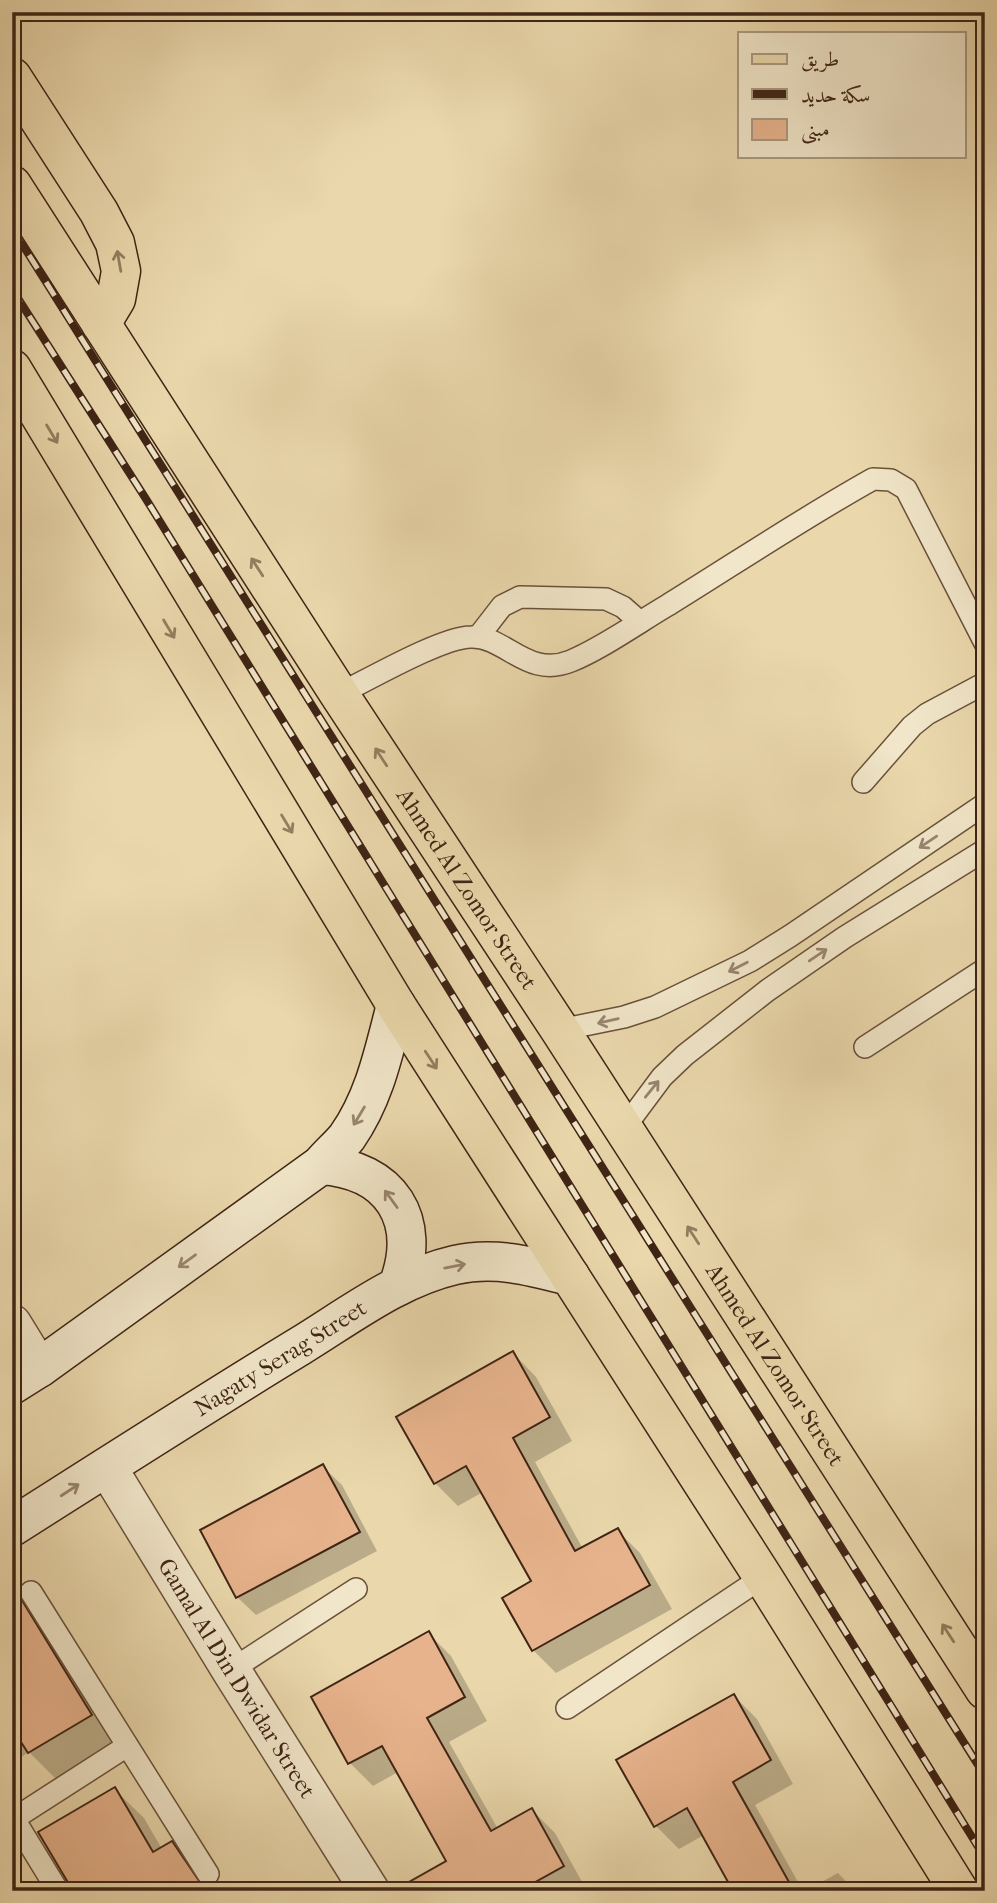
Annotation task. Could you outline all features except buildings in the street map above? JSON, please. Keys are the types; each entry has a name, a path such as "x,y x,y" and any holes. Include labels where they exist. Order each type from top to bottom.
{"main road":[{"path":"12,77 99,212 115,243 121,271 118,290 116,299 100,324"},
{"name":"Ahmed Al Zomor Street","path":"12,185 985,1690"},
{"path":"14,374 396,1005 960,1891"}],"street":[{"path":"12,1324 26,1376 321,1165 346,1138 365,1106 379,1072 396,1005"},
{"path":"321,1165 343,1166 363,1173 382,1186 395,1203 404,1222 408,1244 406,1266 398,1286"},
{"name":"Nagaty Serag Street","path":"12,1527 398,1286 426,1273 490,1261 523,1263 570,1276"},
{"name":"Gamal Al Din Dwidar Street","path":"107,1467 230,1670 370,1891"}],"lane":[{"path":"339,694 429,650 458,639 478,637 535,664 570,662 873,480 891,480 906,489 985,643"},
{"path":"478,637 502,606 520,597 606,599 624,607 640,622"},
{"path":"863,782 912,726 927,714 985,683"},
{"path":"560,1030 624,1017 655,1007 750,961 985,804"},
{"path":"624,1128 662,1077 685,1055 768,990 845,937 985,850"},
{"path":"864,1047 985,969"},
{"path":"566,1708 762,1577"},
{"path":"230,1670 356,1589"},
{"path":"32,1592 208,1874"},
{"path":"58,1891 13,1820 127,1746"}],"railway":[{"path":"12,228 985,1776"},
{"path":"12,289 146,499 985,1858"}]}
